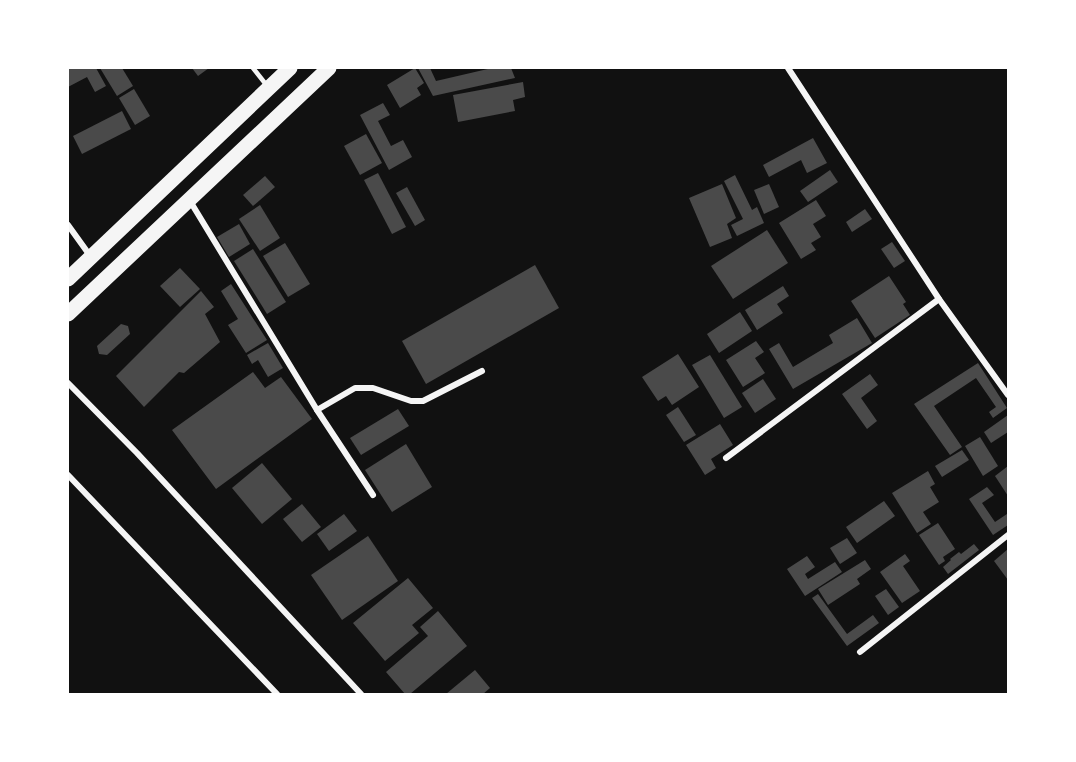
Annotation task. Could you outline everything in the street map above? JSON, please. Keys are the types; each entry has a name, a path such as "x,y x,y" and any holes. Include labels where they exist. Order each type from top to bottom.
{"main road":[{"path":"68,279 290,68"},
{"path":"68,314 329,68"}],"street":[{"path":"788,68 939,299 1008,395"},
{"path":"190,201 317,410 373,495"},
{"path":"68,225 91,257"},
{"path":"726,458 939,299"},
{"path":"317,410 355,388 373,388 411,401 423,401 482,371"},
{"path":"68,382 361,694"},
{"path":"68,475 278,694"},
{"path":"860,652 1008,535"}],"lane":[{"path":"253,68 269,88"}],"building":[{"path":"68,68 96,68 106,86 95,92 87,77 68,87"},
{"path":"100,68 122,68 133,86 117,96"},
{"path":"192,68 209,68 198,76"},
{"path":"415,68 424,83 417,88 421,95 400,108 387,85"},
{"path":"418,68 430,68 436,81 492,68 511,68 515,78 433,96"},
{"path":"523,82 525,97 513,100 515,111 458,122 453,95"},
{"path":"134,89 150,116 135,125 119,98"},
{"path":"383,103 390,115 378,121 391,146 403,140 412,157 389,170 360,115"},
{"path":"122,111 131,129 82,154 73,136"},
{"path":"366,134 382,163 360,175 344,146"},
{"path":"813,138 827,163 807,173 801,160 769,177 763,165"},
{"path":"830,170 838,182 808,202 800,191"},
{"path":"378,173 406,227 392,234 364,180"},
{"path":"735,175 752,210 757,207 764,223 737,236 731,225 743,219 724,181"},
{"path":"265,176 275,187 253,206 243,195"},
{"path":"722,184 736,218 727,224 732,238 710,247 689,198"},
{"path":"769,184 779,207 764,214 754,190"},
{"path":"407,187 425,220 415,226 396,193"},
{"path":"816,200 826,216 813,224 821,237 811,243 816,250 801,259 779,223"},
{"path":"260,205 280,238 260,251 239,219"},
{"path":"865,209 872,219 852,232 846,222"},
{"path":"239,224 250,244 229,257 217,237"},
{"path":"767,230 788,263 733,299 711,266"},
{"path":"892,242 905,261 894,268 881,249"},
{"path":"285,243 310,284 288,297 263,256"},
{"path":"253,249 286,302 267,314 234,261"},
{"path":"535,265 559,308 426,384 402,341"},
{"path":"180,268 200,289 180,307 160,286"},
{"path":"889,276 906,302 903,304 910,315 875,338 851,301"},
{"path":"231,284 267,340 246,353 228,325 238,319 221,291"},
{"path":"783,286 789,296 777,304 783,313 757,330 745,310"},
{"path":"201,291 214,307 205,314 220,342 184,373 179,372 144,407 116,376"},
{"path":"740,312 752,331 719,353 707,334"},
{"path":"857,318 872,343 793,389 769,349 779,343 793,367 833,343 829,335"},
{"path":"121,324 128,326 130,334 107,355 99,354 97,346"},
{"path":"756,341 764,352 755,358 765,373 743,387 726,360"},
{"path":"268,343 283,368 268,377 258,360 252,364 247,355"},
{"path":"678,354 699,387 672,405 666,396 658,401 642,377"},
{"path":"710,355 742,407 724,418 692,365"},
{"path":"978,363 1007,408 993,418 989,412 996,407 976,378 934,406 962,447 950,455 914,404"},
{"path":"253,372 265,388 281,377 312,419 216,489 172,430"},
{"path":"870,374 878,385 861,398 877,421 867,429 842,394"},
{"path":"763,379 776,399 755,413 742,393"},
{"path":"678,407 696,435 684,442 666,415"},
{"path":"398,409 409,426 361,455 350,438"},
{"path":"1008,415 1008,432 991,443 984,432"},
{"path":"720,424 733,445 711,459 716,468 705,475 686,445"},
{"path":"980,437 998,466 983,476 965,446"},
{"path":"406,444 432,487 392,512 365,470"},
{"path":"962,450 969,460 942,477 935,466"},
{"path":"262,463 292,499 262,524 232,488"},
{"path":"1008,466 1008,496 995,476"},
{"path":"928,471 935,484 930,487 939,502 923,512 931,524 917,533 892,493"},
{"path":"987,487 994,495 982,503 995,522 1007,514 1008,517 1008,525 993,535 969,499"},
{"path":"884,501 895,516 857,543 846,527"},
{"path":"302,504 321,527 302,542 283,519"},
{"path":"344,514 357,531 329,551 317,534"},
{"path":"938,523 955,549 943,557 945,561 939,565 919,535"},
{"path":"368,536 398,581 342,620 311,575"},
{"path":"847,538 857,553 840,564 830,548"},
{"path":"974,544 979,550 948,574 943,567 959,552 961,554"},
{"path":"1008,549 1008,580 994,561"},
{"path":"905,554 910,561 903,566 920,591 902,603 880,572"},
{"path":"807,556 815,567 805,574 808,579 835,562 842,572 805,596 787,569"},
{"path":"865,560 871,569 857,579 860,584 828,605 818,589"},
{"path":"408,578 433,608 412,625 419,633 385,661 353,623"},
{"path":"886,589 899,607 888,615 875,596"},
{"path":"818,594 847,634 873,615 879,623 847,646 812,598"},
{"path":"438,611 467,646 410,694 405,694 386,672 428,636 420,627"},
{"path":"475,670 490,688 483,694 446,694"}]}
